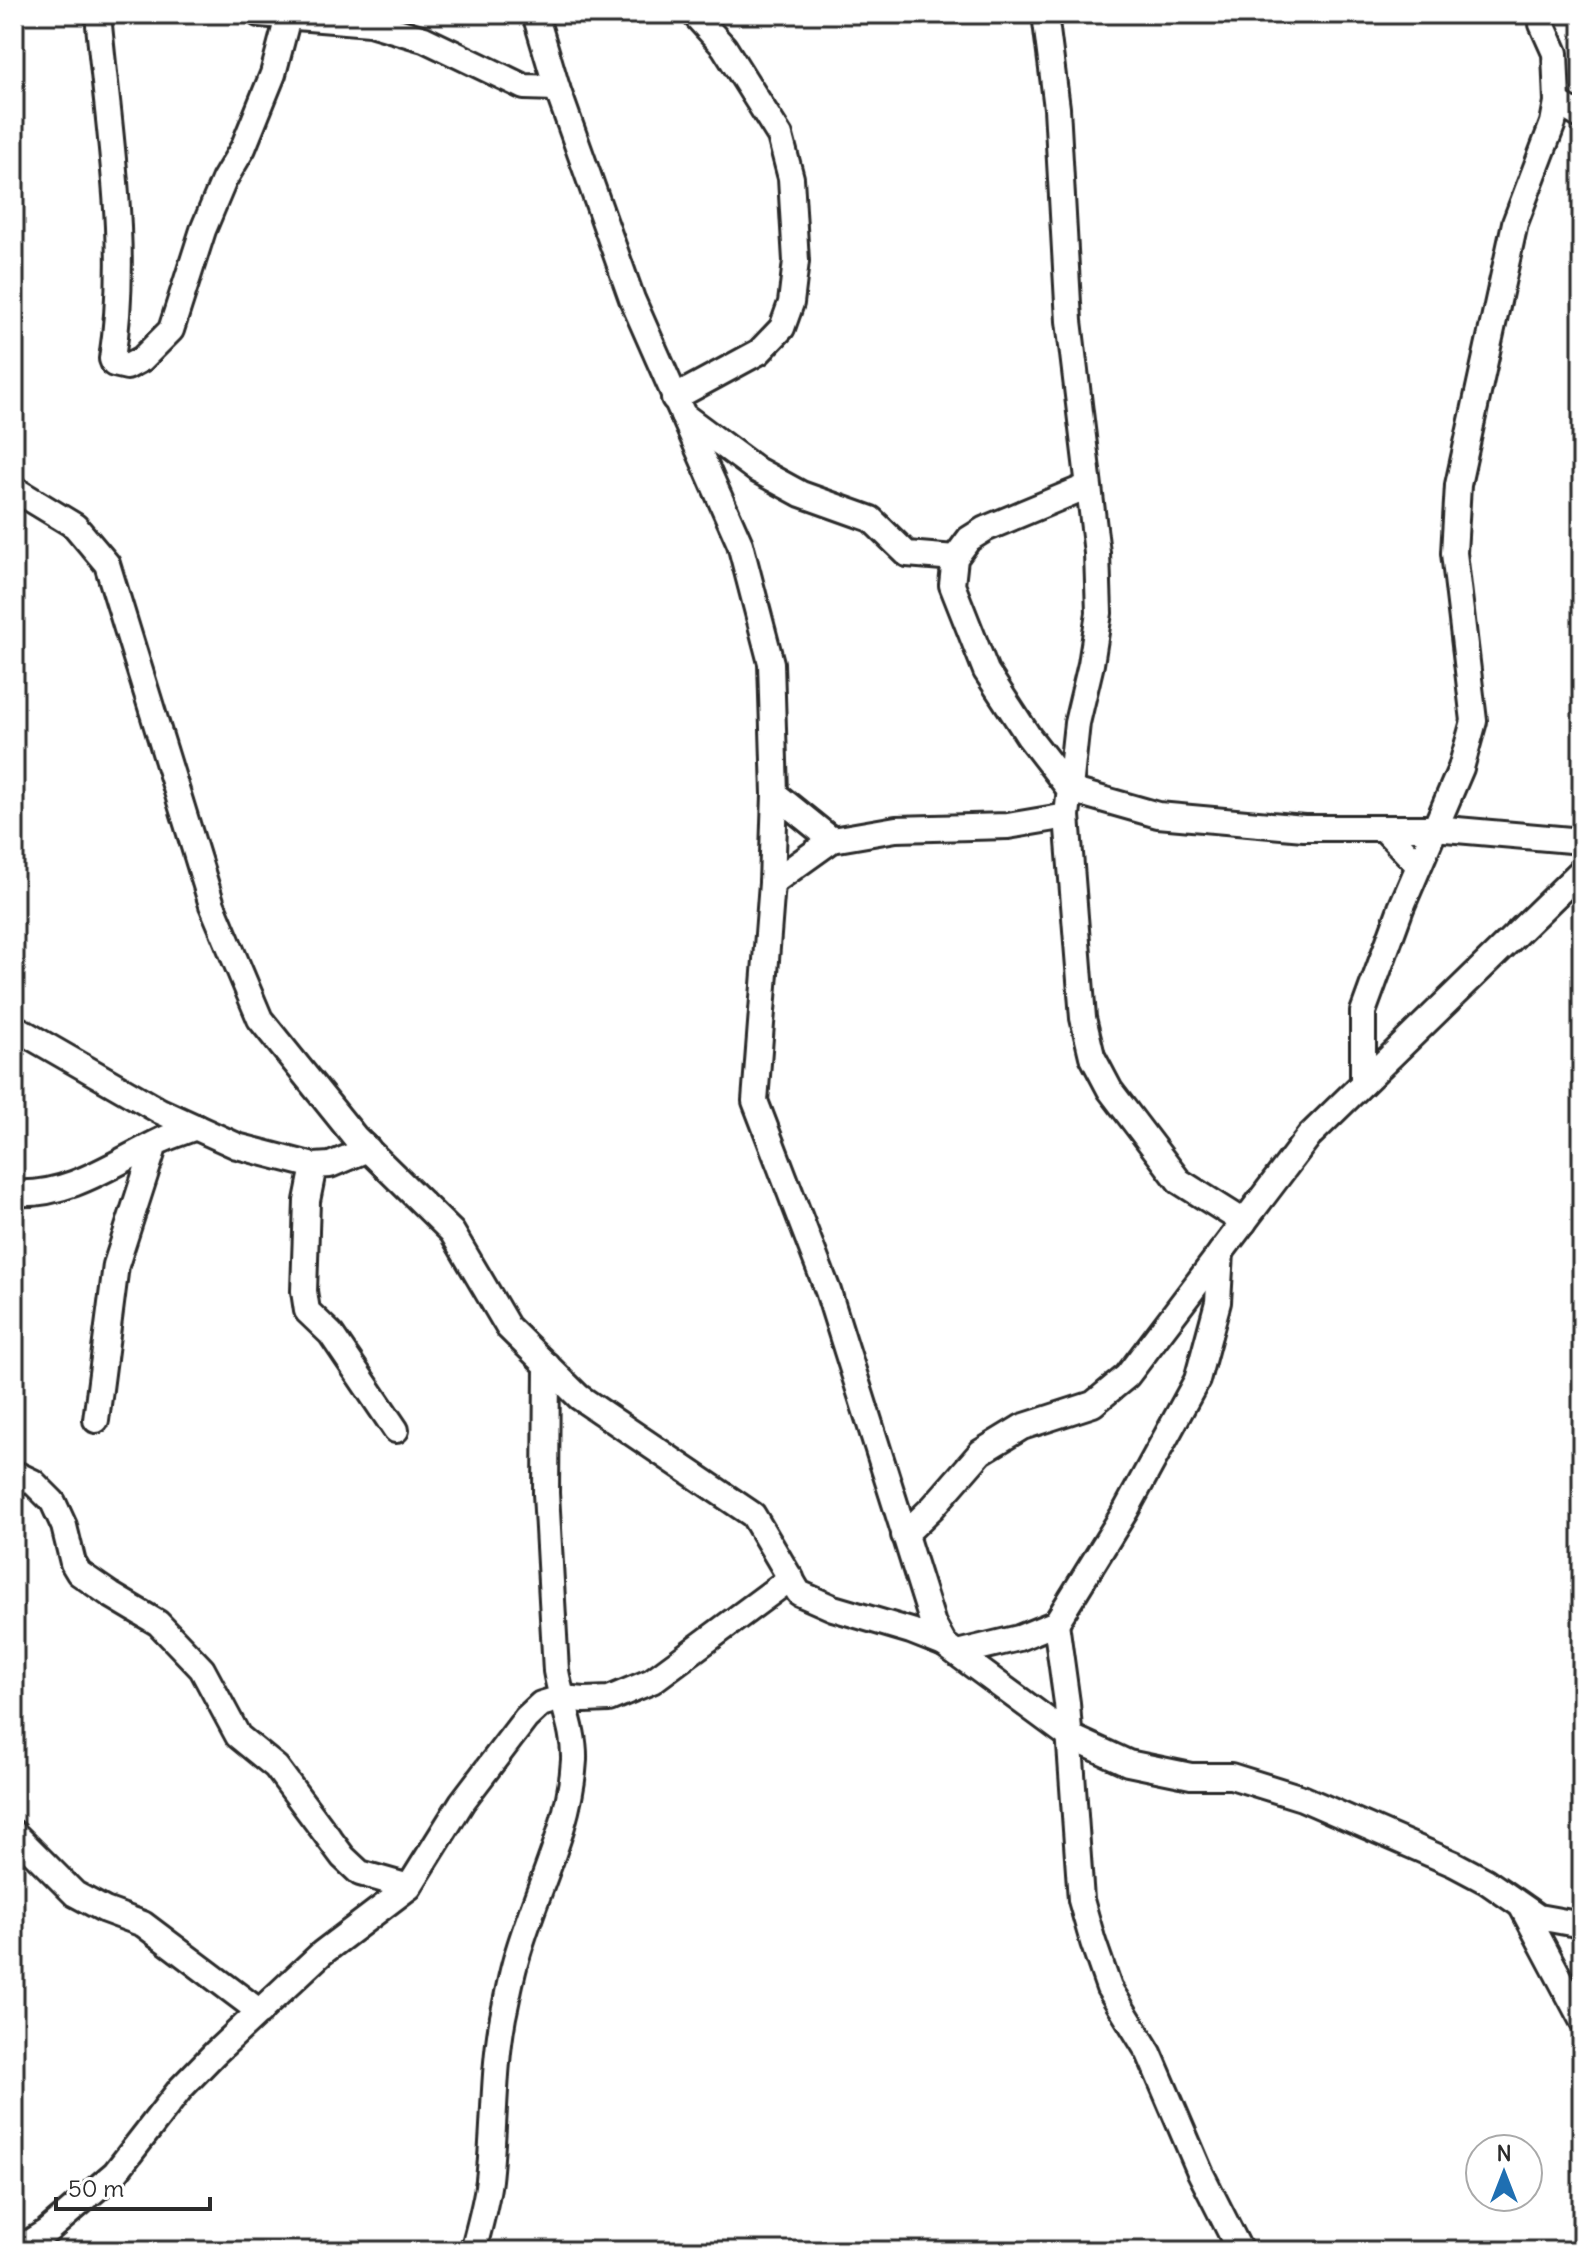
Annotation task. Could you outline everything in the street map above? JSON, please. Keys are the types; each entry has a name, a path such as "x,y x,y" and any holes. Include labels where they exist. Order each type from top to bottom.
{"street":[{"path":"98,14 116,183 120,285 112,359 114,364 127,367 142,359 171,330 203,230 224,180 243,148 273,74 288,17"},
{"path":"259,14 370,23 424,39 524,87 557,88"},
{"path":"535,14 557,88 632,299 740,544 771,663 775,794 772,883 755,1101 828,1291 933,1624 950,1648"},
{"path":"678,406 759,352 782,328 791,303 796,261 791,178 780,136 724,47 694,14"},
{"path":"1045,14 1057,108 1069,321 1097,553 1099,613 1077,723 1067,816 1083,1018 1092,1056 1110,1090 1179,1181 1244,1222"},
{"path":"1363,1083 1363,1012 1418,865 1461,768 1474,721 1454,553 1458,485 1515,223 1553,123 1557,102 1555,53 1542,24 1542,14"},
{"path":"1557,102 1582,117"},
{"path":"678,406 757,470 801,494 871,519 907,554 955,558"},
{"path":"1088,486 985,529 969,539 955,558 952,585 986,671 1029,737 1070,790 1158,815 1304,828 1434,828 1582,841"},
{"path":"14,489 75,526 107,564 212,905 260,1019 355,1137 452,1232 508,1327 579,1397 753,1515 799,1593 833,1608 911,1631 950,1648 1069,1736 1128,1763 1191,1776 1231,1776 1302,1798 1454,1864 1486,1881 1538,1917 1582,1925"},
{"path":"775,794 832,840"},
{"path":"772,883 832,840 896,829 1008,826 1067,816"},
{"path":"1383,828 1418,865"},
{"path":"904,1535 981,1452 1022,1427 1093,1404 1127,1376 1309,1136 1582,870"},
{"path":"14,1027 160,1111 237,1146 314,1166 330,1165 368,1149"},
{"path":"96,1420 116,1265 158,1142 160,1111"},
{"path":"14,1193 49,1190 85,1181 158,1142 196,1127"},
{"path":"314,1166 307,1201 304,1291 307,1311 331,1334 396,1430"},
{"path":"950,1648 1019,1638 1056,1623 1126,1510 1197,1380 1218,1302 1221,1252"},
{"path":"473,2251 489,2184 496,2064 515,1962 553,1857 571,1794 574,1756 556,1671 546,1493 547,1365"},
{"path":"14,1473 33,1482 53,1502 79,1573 158,1623 202,1669 238,1736 276,1767 343,1857 360,1873 409,1887"},
{"path":"16,2251 46,2232 115,2173 145,2137 165,2106 215,2053 322,1953 409,1887 462,1802 526,1718 541,1704 561,1698 609,1699 652,1681 791,1578"},
{"path":"1056,1623 1069,1736 1081,1900 1093,1942 1109,1988 1149,2053 1200,2172 1240,2251"},
{"path":"14,1833 75,1894 105,1910 143,1924 260,2012"},
{"path":"1522,1907 1582,2020"}]}
